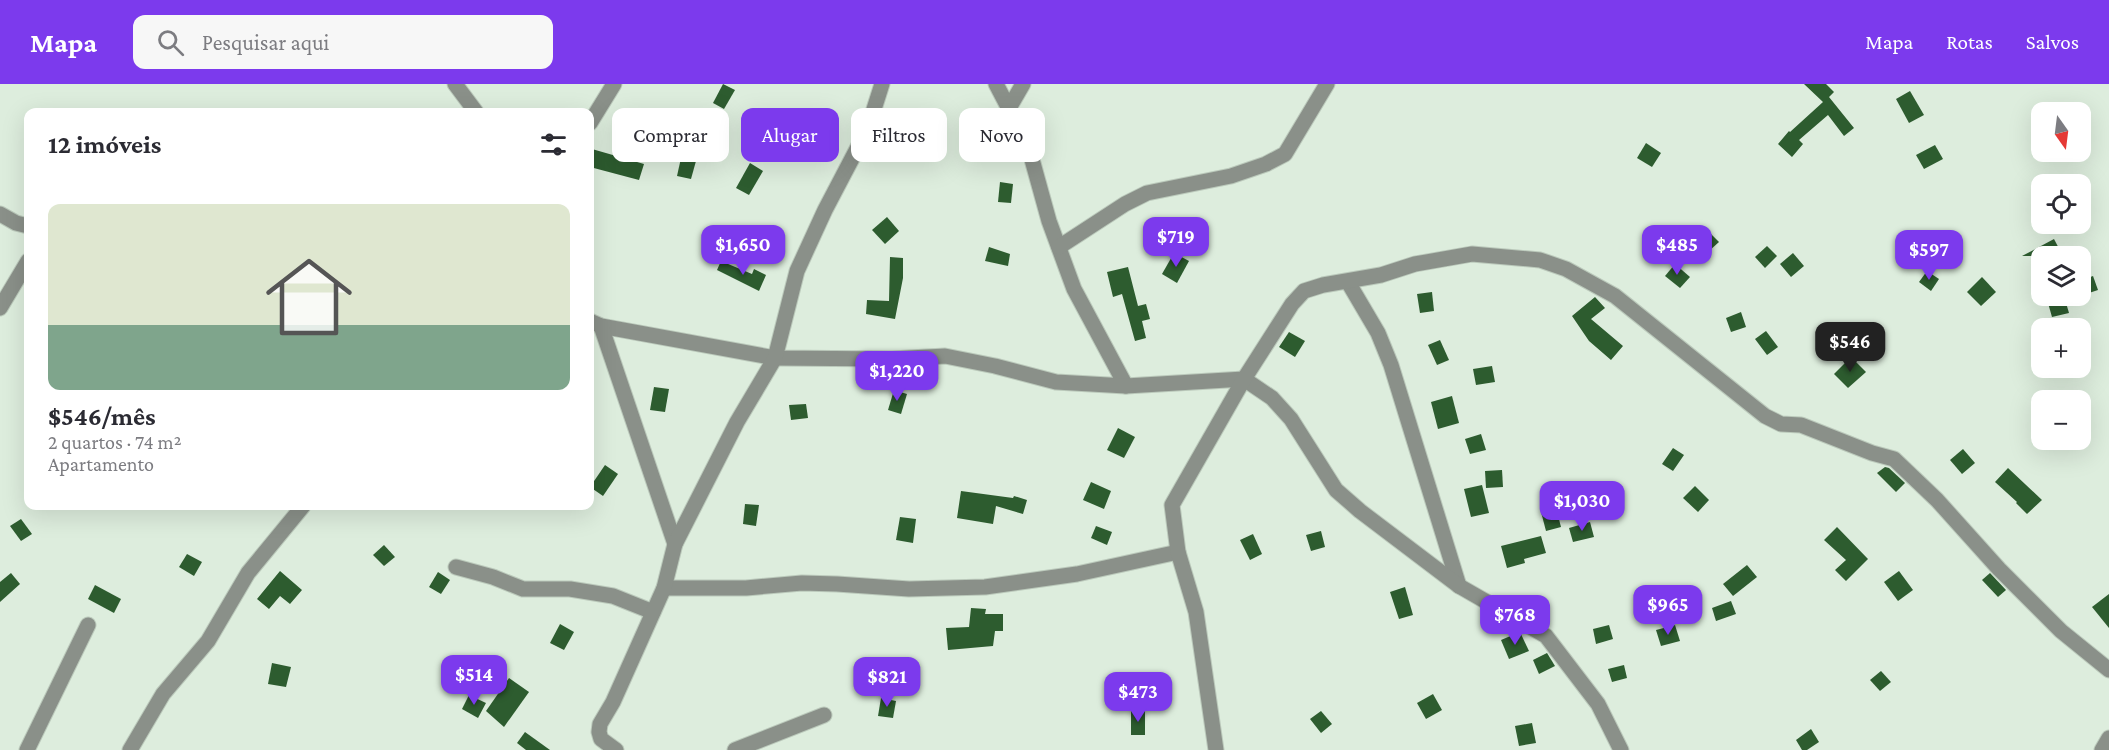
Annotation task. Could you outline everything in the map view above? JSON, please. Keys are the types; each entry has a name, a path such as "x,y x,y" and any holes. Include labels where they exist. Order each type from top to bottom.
{"street":[{"path":"455,84 474,108"},
{"path":"594,116 614,84"},
{"path":"616,750 601,739 598,732 600,724 613,702 664,588 675,544 737,422 775,358 797,271 825,210 868,128 882,84"},
{"path":"996,84 1009,108"},
{"path":"1009,108 1023,84"},
{"path":"1059,246 1125,204 1147,193 1231,176 1266,164 1285,154 1327,84"},
{"path":"1033,162 1074,289 1126,386"},
{"path":"0,214 24,225"},
{"path":"1216,750 1196,612 1178,552 1172,505 1244,379 1292,304 1304,291 1323,285 1396,272 1415,264 1473,254 1540,260 1566,268 1615,296 1765,416 1780,424 1801,425 1872,453 1894,459 2061,631 2109,670"},
{"path":"0,308 24,268"},
{"path":"1348,282 1378,333 1391,366 1459,586"},
{"path":"595,323 775,358 945,356 1056,382 1126,386 1244,379 1272,398 1291,418 1336,490 1459,586 1546,636 1598,704 1621,750"},
{"path":"595,323 675,544"},
{"path":"130,750 163,694 207,641 248,573 300,510"},
{"path":"664,588 746,588 802,583 909,589 985,587 1077,574 1178,552"},
{"path":"456,567 493,577 523,589 570,589 613,596 653,612"},
{"path":"27,750 88,625"},
{"path":"735,750 824,715"},
{"path":"2102,750 2109,738"}],"building":[{"path":"723,84 735,90 725,108 713,103"},
{"path":"1804,84 1826,84 1834,92 1829,97 1854,128 1844,136 1828,115 1799,140 1803,144 1792,157 1778,144 1789,131 1823,102"},
{"path":"1910,91 1924,115 1909,123 1896,99"},
{"path":"1646,143 1661,153 1652,167 1637,158"},
{"path":"1935,145 1943,159 1924,169 1916,155"},
{"path":"594,150 612,155 612,162 644,164 639,180 594,168"},
{"path":"680,162 696,162 691,179 677,176"},
{"path":"750,163 763,171 749,195 736,188"},
{"path":"1000,182 1013,184 1011,203 998,202"},
{"path":"887,217 899,231 885,244 872,230"},
{"path":"1706,229 1719,242 1709,251 1697,238"},
{"path":"2054,239 2058,246 2041,246"},
{"path":"1670,240 1680,248 1670,261 1659,253"},
{"path":"1767,246 1777,256 1765,268 1755,257"},
{"path":"989,247 1010,254 1008,266 985,261"},
{"path":"1174,253 1189,261 1177,283 1162,274"},
{"path":"1793,253 1804,266 1791,277 1780,264"},
{"path":"890,257 903,258 903,278 895,319 866,314 867,300 889,301"},
{"path":"721,261 752,274 754,269 766,275 759,291 717,270"},
{"path":"1675,264 1690,277 1680,288 1665,276"},
{"path":"1128,267 1138,306 1146,304 1150,319 1142,321 1146,338 1135,341 1122,294 1113,297 1107,272"},
{"path":"1927,271 1939,279 1931,291 1919,282"},
{"path":"2093,276 2098,290 2091,292 2091,277"},
{"path":"1982,277 1996,292 1981,306 1967,292"},
{"path":"1432,292 1434,311 1420,313 1417,294"},
{"path":"1595,297 1605,308 1591,319 1623,346 1611,360 1589,341 1572,316"},
{"path":"2049,306 2067,306 2069,313 2052,317"},
{"path":"1741,312 1746,327 1731,332 1726,318"},
{"path":"1766,331 1778,347 1767,355 1755,339"},
{"path":"1289,332 1305,341 1295,357 1279,347"},
{"path":"1440,340 1449,360 1437,365 1428,345"},
{"path":"1851,357 1866,372 1848,388 1834,374"},
{"path":"1492,366 1495,382 1476,385 1473,369"},
{"path":"654,387 669,389 665,412 650,410"},
{"path":"894,390 907,394 901,414 888,410"},
{"path":"1452,396 1459,423 1438,429 1431,402"},
{"path":"806,404 808,418 791,420 789,405"},
{"path":"1118,428 1135,437 1124,458 1107,450"},
{"path":"1481,434 1486,450 1470,454 1465,439"},
{"path":"1673,448 1684,455 1673,471 1662,464"},
{"path":"1963,449 1975,463 1962,474 1950,460"},
{"path":"605,465 618,474 603,496 594,490 594,481"},
{"path":"1885,467 1905,483 1896,492 1877,473"},
{"path":"2008,468 2042,500 2027,514 1995,482"},
{"path":"1502,470 1503,487 1486,488 1485,471"},
{"path":"1091,482 1111,491 1104,509 1083,500"},
{"path":"1482,485 1489,513 1471,517 1464,489"},
{"path":"1695,486 1709,500 1698,512 1683,498"},
{"path":"961,491 1013,498 1014,496 1027,500 1023,514 996,506 993,524 957,518"},
{"path":"745,504 759,505 756,526 743,524"},
{"path":"1555,504 1561,527 1546,531 1540,508"},
{"path":"900,517 916,519 913,543 896,540"},
{"path":"21,519 32,534 21,541 10,526"},
{"path":"1590,522 1594,537 1573,542 1569,528"},
{"path":"1096,526 1112,532 1107,545 1091,538"},
{"path":"1837,527 1868,559 1846,581 1835,570 1846,560 1824,540"},
{"path":"1321,531 1325,547 1311,551 1306,535"},
{"path":"1253,534 1262,554 1250,560 1240,540"},
{"path":"1541,536 1546,553 1524,559 1525,563 1507,568 1501,546"},
{"path":"384,545 395,557 384,566 373,555"},
{"path":"187,554 202,562 194,576 179,567"},
{"path":"1747,565 1757,577 1733,596 1723,584"},
{"path":"280,571 302,590 290,604 280,596 269,609 257,599"},
{"path":"1899,571 1913,590 1898,601 1884,582"},
{"path":"438,572 450,580 441,594 429,587"},
{"path":"11,573 20,584 0,602 0,582"},
{"path":"1990,573 2006,590 1998,597 1982,580"},
{"path":"95,585 121,599 114,613 88,599"},
{"path":"1405,587 1413,615 1399,619 1390,592"},
{"path":"2109,594 2109,628 2092,607"},
{"path":"1731,601 1736,614 1716,621 1712,608"},
{"path":"971,608 986,609 985,614 1003,614 1003,631 995,631 993,646 948,650 946,628 969,627"},
{"path":"560,624 574,632 564,650 550,643"},
{"path":"1609,625 1613,639 1596,644 1593,629"},
{"path":"1675,625 1680,641 1661,646 1656,630"},
{"path":"1520,632 1529,651 1509,659 1501,640"},
{"path":"1547,653 1555,666 1539,674 1533,660"},
{"path":"272,663 291,667 286,687 268,684"},
{"path":"1624,665 1627,678 1612,682 1608,669"},
{"path":"1881,671 1891,682 1880,691 1870,680"},
{"path":"509,678 529,692 504,727 486,711"},
{"path":"1433,694 1442,710 1426,719 1417,703"},
{"path":"469,695 486,703 478,718 462,709"},
{"path":"881,698 896,701 893,718 878,716"},
{"path":"1145,710 1145,735 1131,735 1131,711"},
{"path":"1321,711 1332,724 1321,733 1310,719"},
{"path":"1532,723 1536,743 1519,746 1515,726"},
{"path":"1811,729 1819,742 1807,750 1802,750 1796,740"},
{"path":"525,732 550,750 526,750 517,743"}]}
